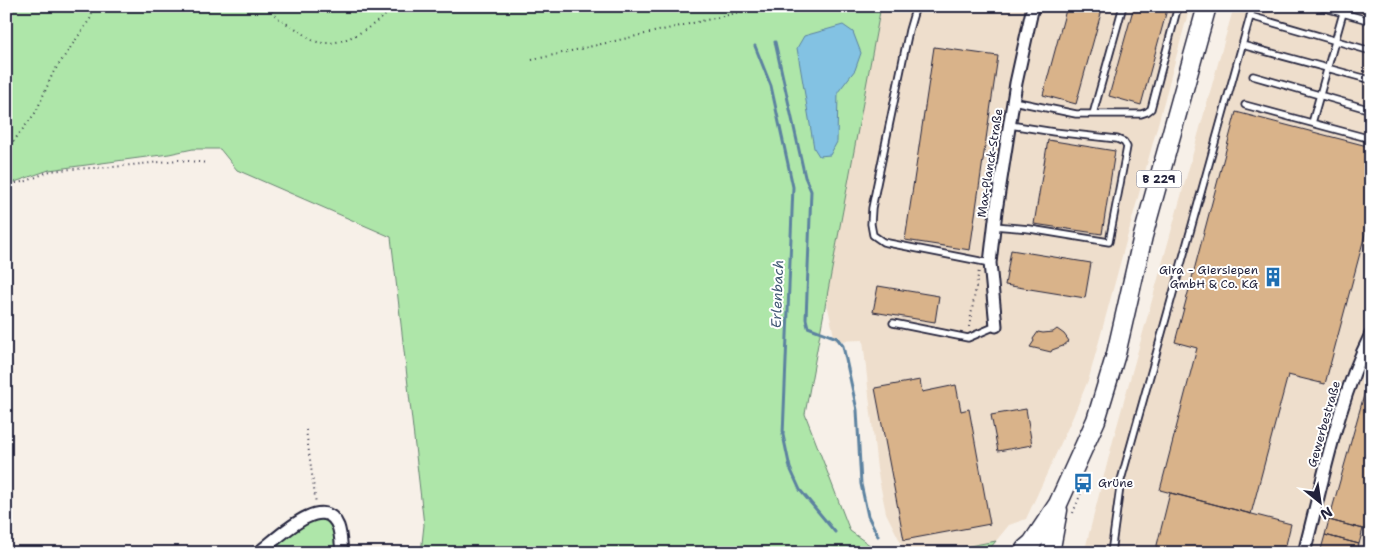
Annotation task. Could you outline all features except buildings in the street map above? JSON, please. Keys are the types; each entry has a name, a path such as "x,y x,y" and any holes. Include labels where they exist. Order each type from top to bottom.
{"main road":[{"name":"B 229","path":"1028,552 1058,504 1096,420 1126,317 1143,236 1207,6"},
{"name":"B 229","path":"1050,553 1058,504"}],"street":[{"name":"Max-Planck-Straße","path":"996,326 990,263 994,226 1014,101 1033,6"},
{"name":"Gewerbestraße","path":"1304,553 1348,388 1371,334"},
{"path":"258,553 304,518 318,513 330,515 334,519 340,532 342,553"}],"lane":[{"path":"916,6 909,30 872,208 871,224 873,235 883,242 990,263"},
{"path":"1093,114 1123,6"},
{"path":"1014,101 1076,114 1141,114 1147,112 1150,109 1178,6"},
{"path":"1112,553 1121,480 1253,6"},
{"path":"1318,6 1371,20"},
{"path":"1312,123 1345,6"},
{"path":"1250,16 1371,51"},
{"path":"1242,45 1371,80"},
{"path":"1253,76 1371,110"},
{"path":"1245,105 1371,139"},
{"path":"994,226 1030,229 1109,242 1126,147 1124,142 1117,139 1010,125"},
{"path":"894,323 968,338 996,326"}],"path":[{"path":"6,154 6,150 36,112 53,73 90,19 93,6"},
{"path":"270,6 274,16 315,41 327,42 345,40 363,32 396,6"},
{"path":"532,60 767,6"},
{"path":"11,184 27,181 50,172 71,168 113,167 179,160 208,163"},
{"path":"6,164 11,184 6,215"},
{"path":"306,430 318,513"}],"shaded area":[{"path":"881,6 1190,6 1089,378 1026,519 1009,525 986,553 906,553 886,513 877,469 863,340 835,341 826,298"},
{"path":"1234,6 1371,6 1371,553 1084,553 1115,433"}],"green space":[{"path":"6,6 881,6 805,414 850,531 881,553 421,553 424,525 391,237 237,170 220,149 193,149 49,170 9,184 6,201"},
{"path":"314,517 327,520 334,529 338,553 263,553"},
{"path":"996,541 986,553 932,553"}],"water":[{"path":"843,25 853,32 861,53 855,70 838,92 837,142 830,155 819,156 814,148 797,48 804,36"}],"waterway":[{"path":"775,42 805,177 811,191 806,319 808,327 837,338 843,346 857,410 861,484 868,516 878,536"},
{"name":"Erlenbach","path":"755,46 771,86 793,187 783,435 790,468 800,490 835,532"},
{"name":"Erlenbach","path":"849,548 853,553"}],"place":[{"name":"Gira - Giersiepen GmbH & Co. KG","path":"1273,277"},
{"name":"Grüne","path":"1083,483"}]}
